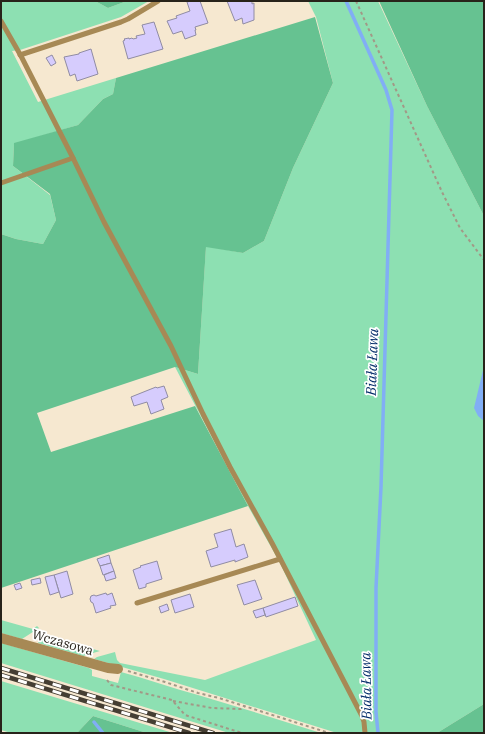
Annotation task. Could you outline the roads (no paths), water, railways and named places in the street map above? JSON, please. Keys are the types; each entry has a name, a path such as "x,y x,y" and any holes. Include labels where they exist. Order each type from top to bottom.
{"street":[{"name":"Wczasowa","path":"1,638 108,668 118,669"}],"lane":[{"path":"20,55 121,22 158,1"},
{"path":"1,21 73,158 104,222 171,346 230,467 250,502 362,716 365,733"},
{"path":"1,183 73,158"},
{"path":"137,603 280,559"}],"water":[{"path":"484,366 484,421 478,416 474,408"}],"waterway":[{"name":"Biała Ława","path":"346,1 386,90 392,110 381,487 376,588 376,712 378,733"},
{"path":"94,722 103,733"}],"railway":[{"path":"1,668 213,733"},
{"path":"1,675 189,733"}]}
